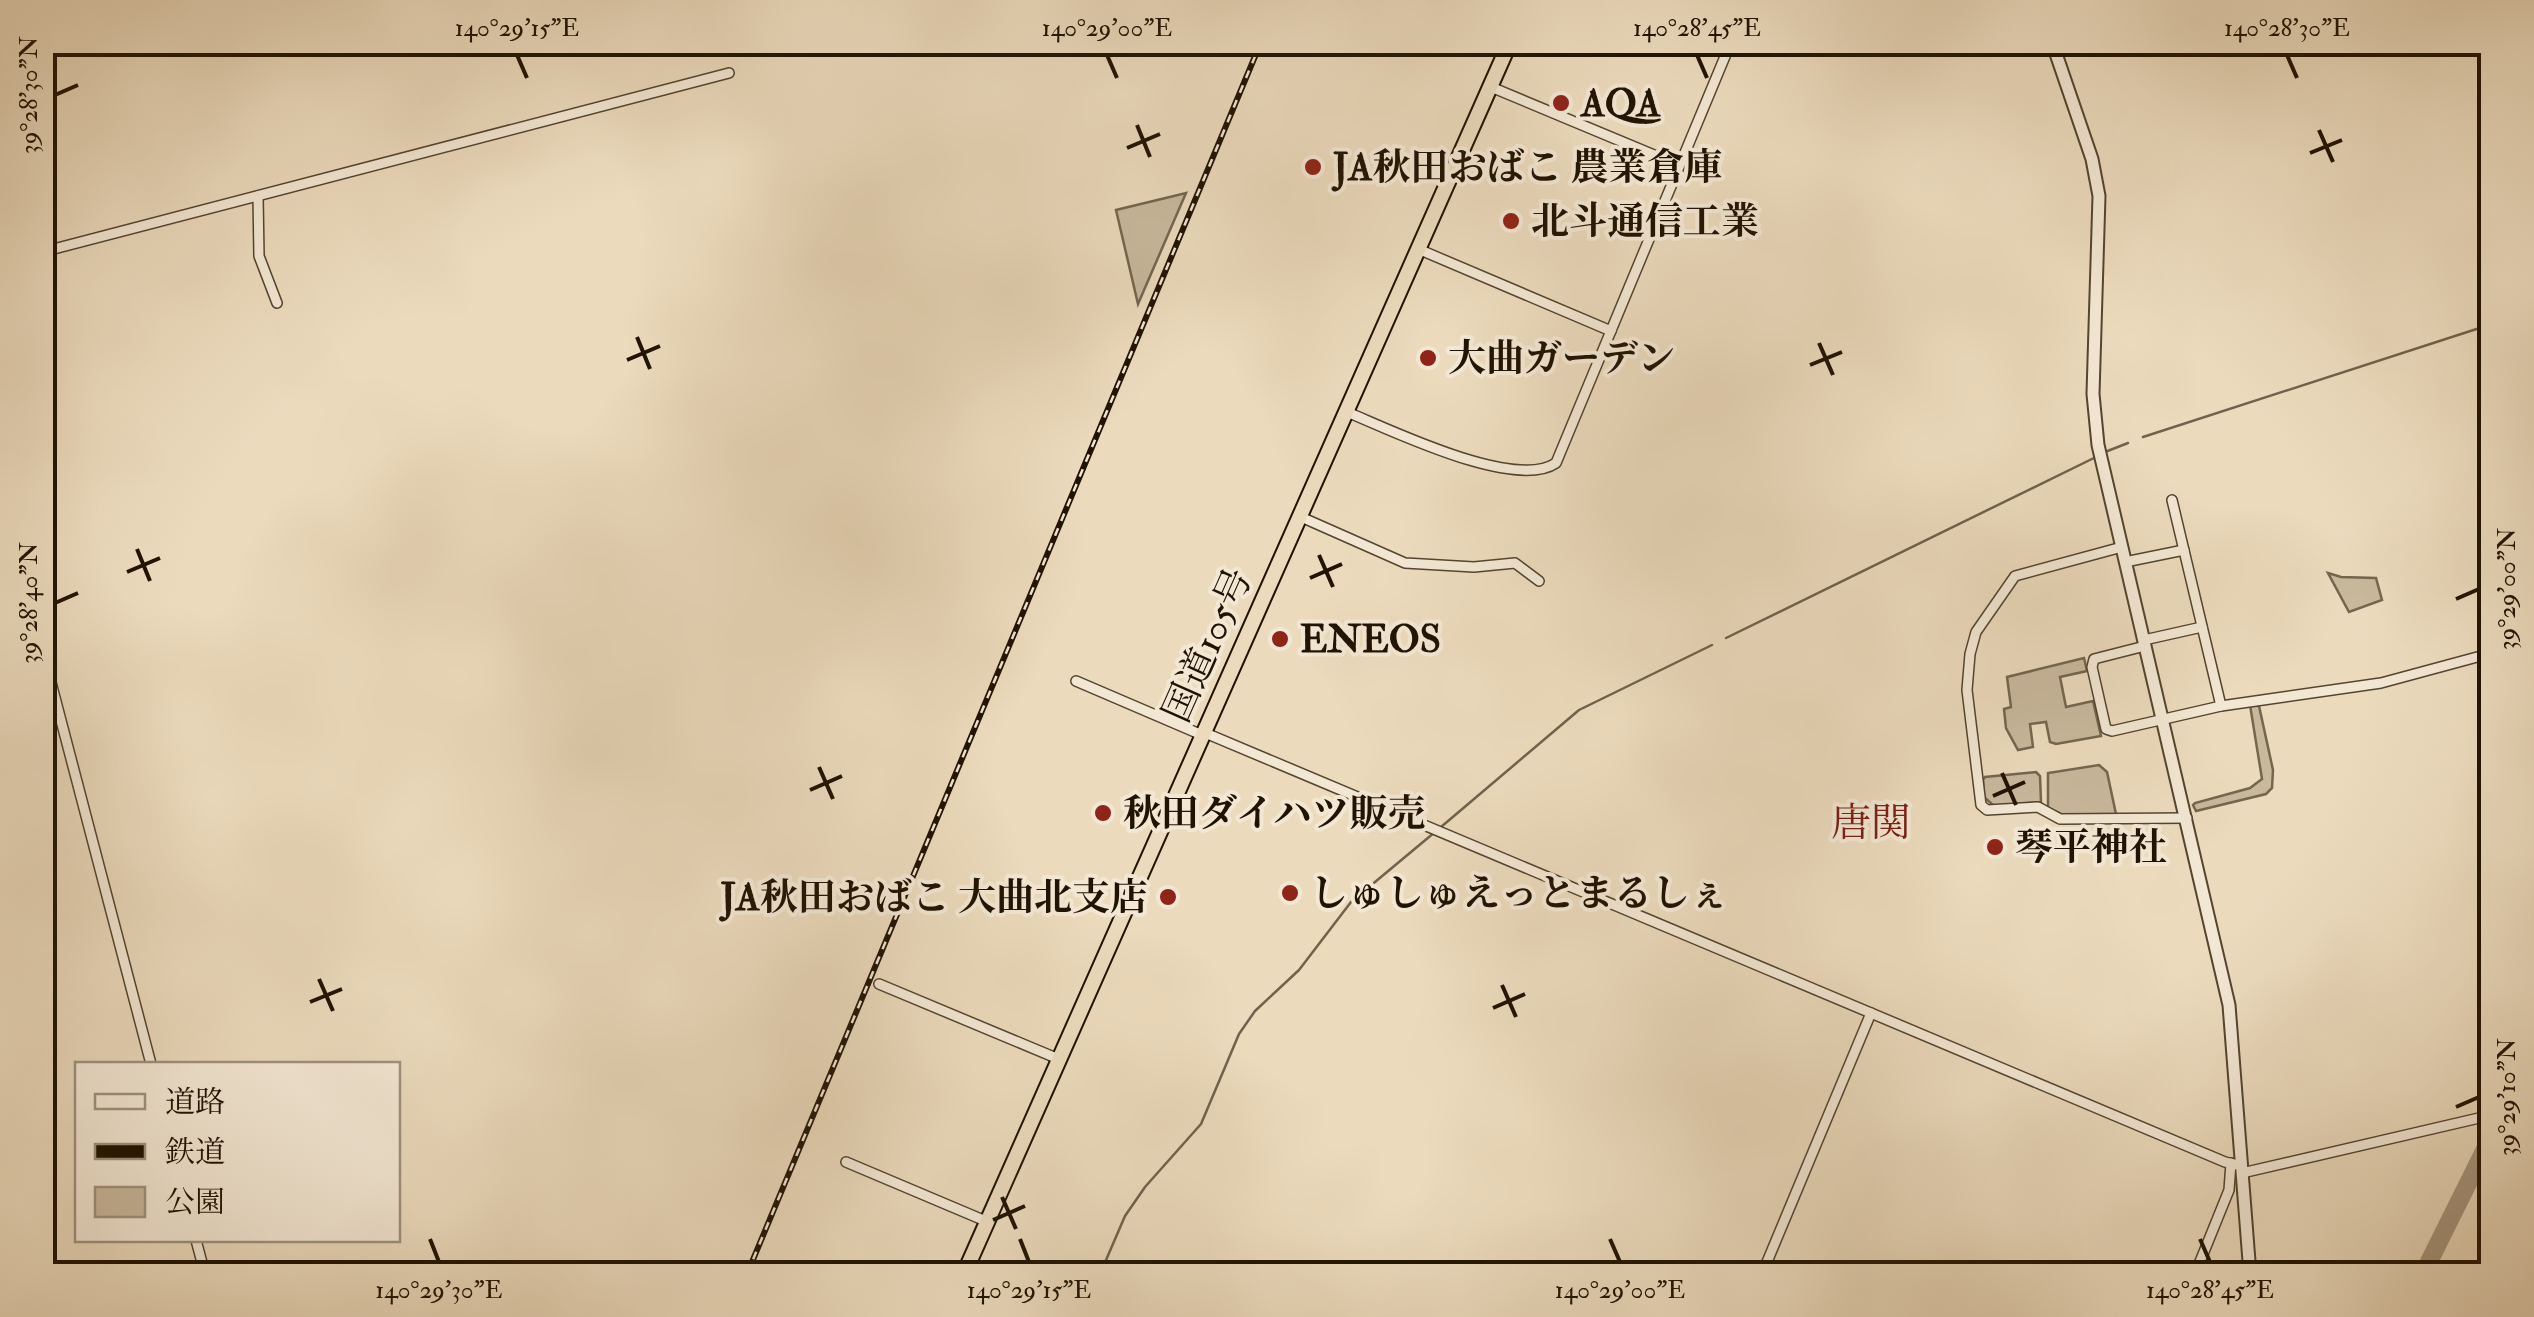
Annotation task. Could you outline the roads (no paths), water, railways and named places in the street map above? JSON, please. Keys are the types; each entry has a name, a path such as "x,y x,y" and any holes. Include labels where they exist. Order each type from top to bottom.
{"highway":[{"name":"国道105号","path":"964,1274 1510,42"}],"street":[{"path":"1347,412 1479,466 1547,470 1556,463 1730,42"},
{"path":"2052,42 2092,159 2099,196 2093,394 2098,448 2229,1004 2238,1167 2250,1274"},
{"path":"42,252 730,74"},
{"path":"1491,87 1678,165"},
{"path":"258,196 259,256 277,303"},
{"path":"1418,249 1610,331"},
{"path":"2172,500 2221,706"},
{"path":"1300,517 1405,563 1516,563 1539,582"},
{"path":"2122,548 2015,576 1976,632 1968,690 1981,805 1988,810 2038,807 2060,819 2188,818"},
{"path":"2125,562 2184,550"},
{"path":"2202,628 2094,659 2092,667 2106,729 2112,732 2221,706 2382,683 2492,654"},
{"path":"42,648 150,1062"},
{"path":"1076,682 2238,1167 2492,1115"},
{"path":"879,984 1061,1060"},
{"path":"1762,1274 1871,1014"},
{"path":"846,1162 988,1222"},
{"path":"2196,1274 2238,1167"},
{"path":"197,1242 205,1274"}],"waterway":[{"path":"2143,437 2492,324"},
{"path":"2105,452 2128,443"},
{"path":"1726,638 2098,456"},
{"path":"1441,827 1579,710 1712,645"},
{"path":"1100,1274 1125,1216 1145,1187 1201,1124 1239,1034 1255,1011 1299,970 1351,902 1435,832"},
{"path":"2423,1274 2492,1135"}],"railway":[{"path":"747,1274 1261,42"}],"place":[{"name":"AQA","path":"1561,103"},
{"name":"JA秋田おばこ 農業倉庫","path":"1313,167"},
{"name":"北斗通信工業","path":"1511,221"},
{"name":"大曲ガーデン","path":"1428,358"},
{"name":"ENEOS","path":"1280,639"},
{"name":"秋田ダイハツ販売","path":"1103,813"},
{"name":"琴平神社","path":"1995,847"},
{"name":"しゅしゅえっとまるしぇ","path":"1290,893"},
{"name":"JA秋田おばこ 大曲北支店","path":"1168,897"}],"district":[{"name":"唐関","path":"1871,822"}]}
